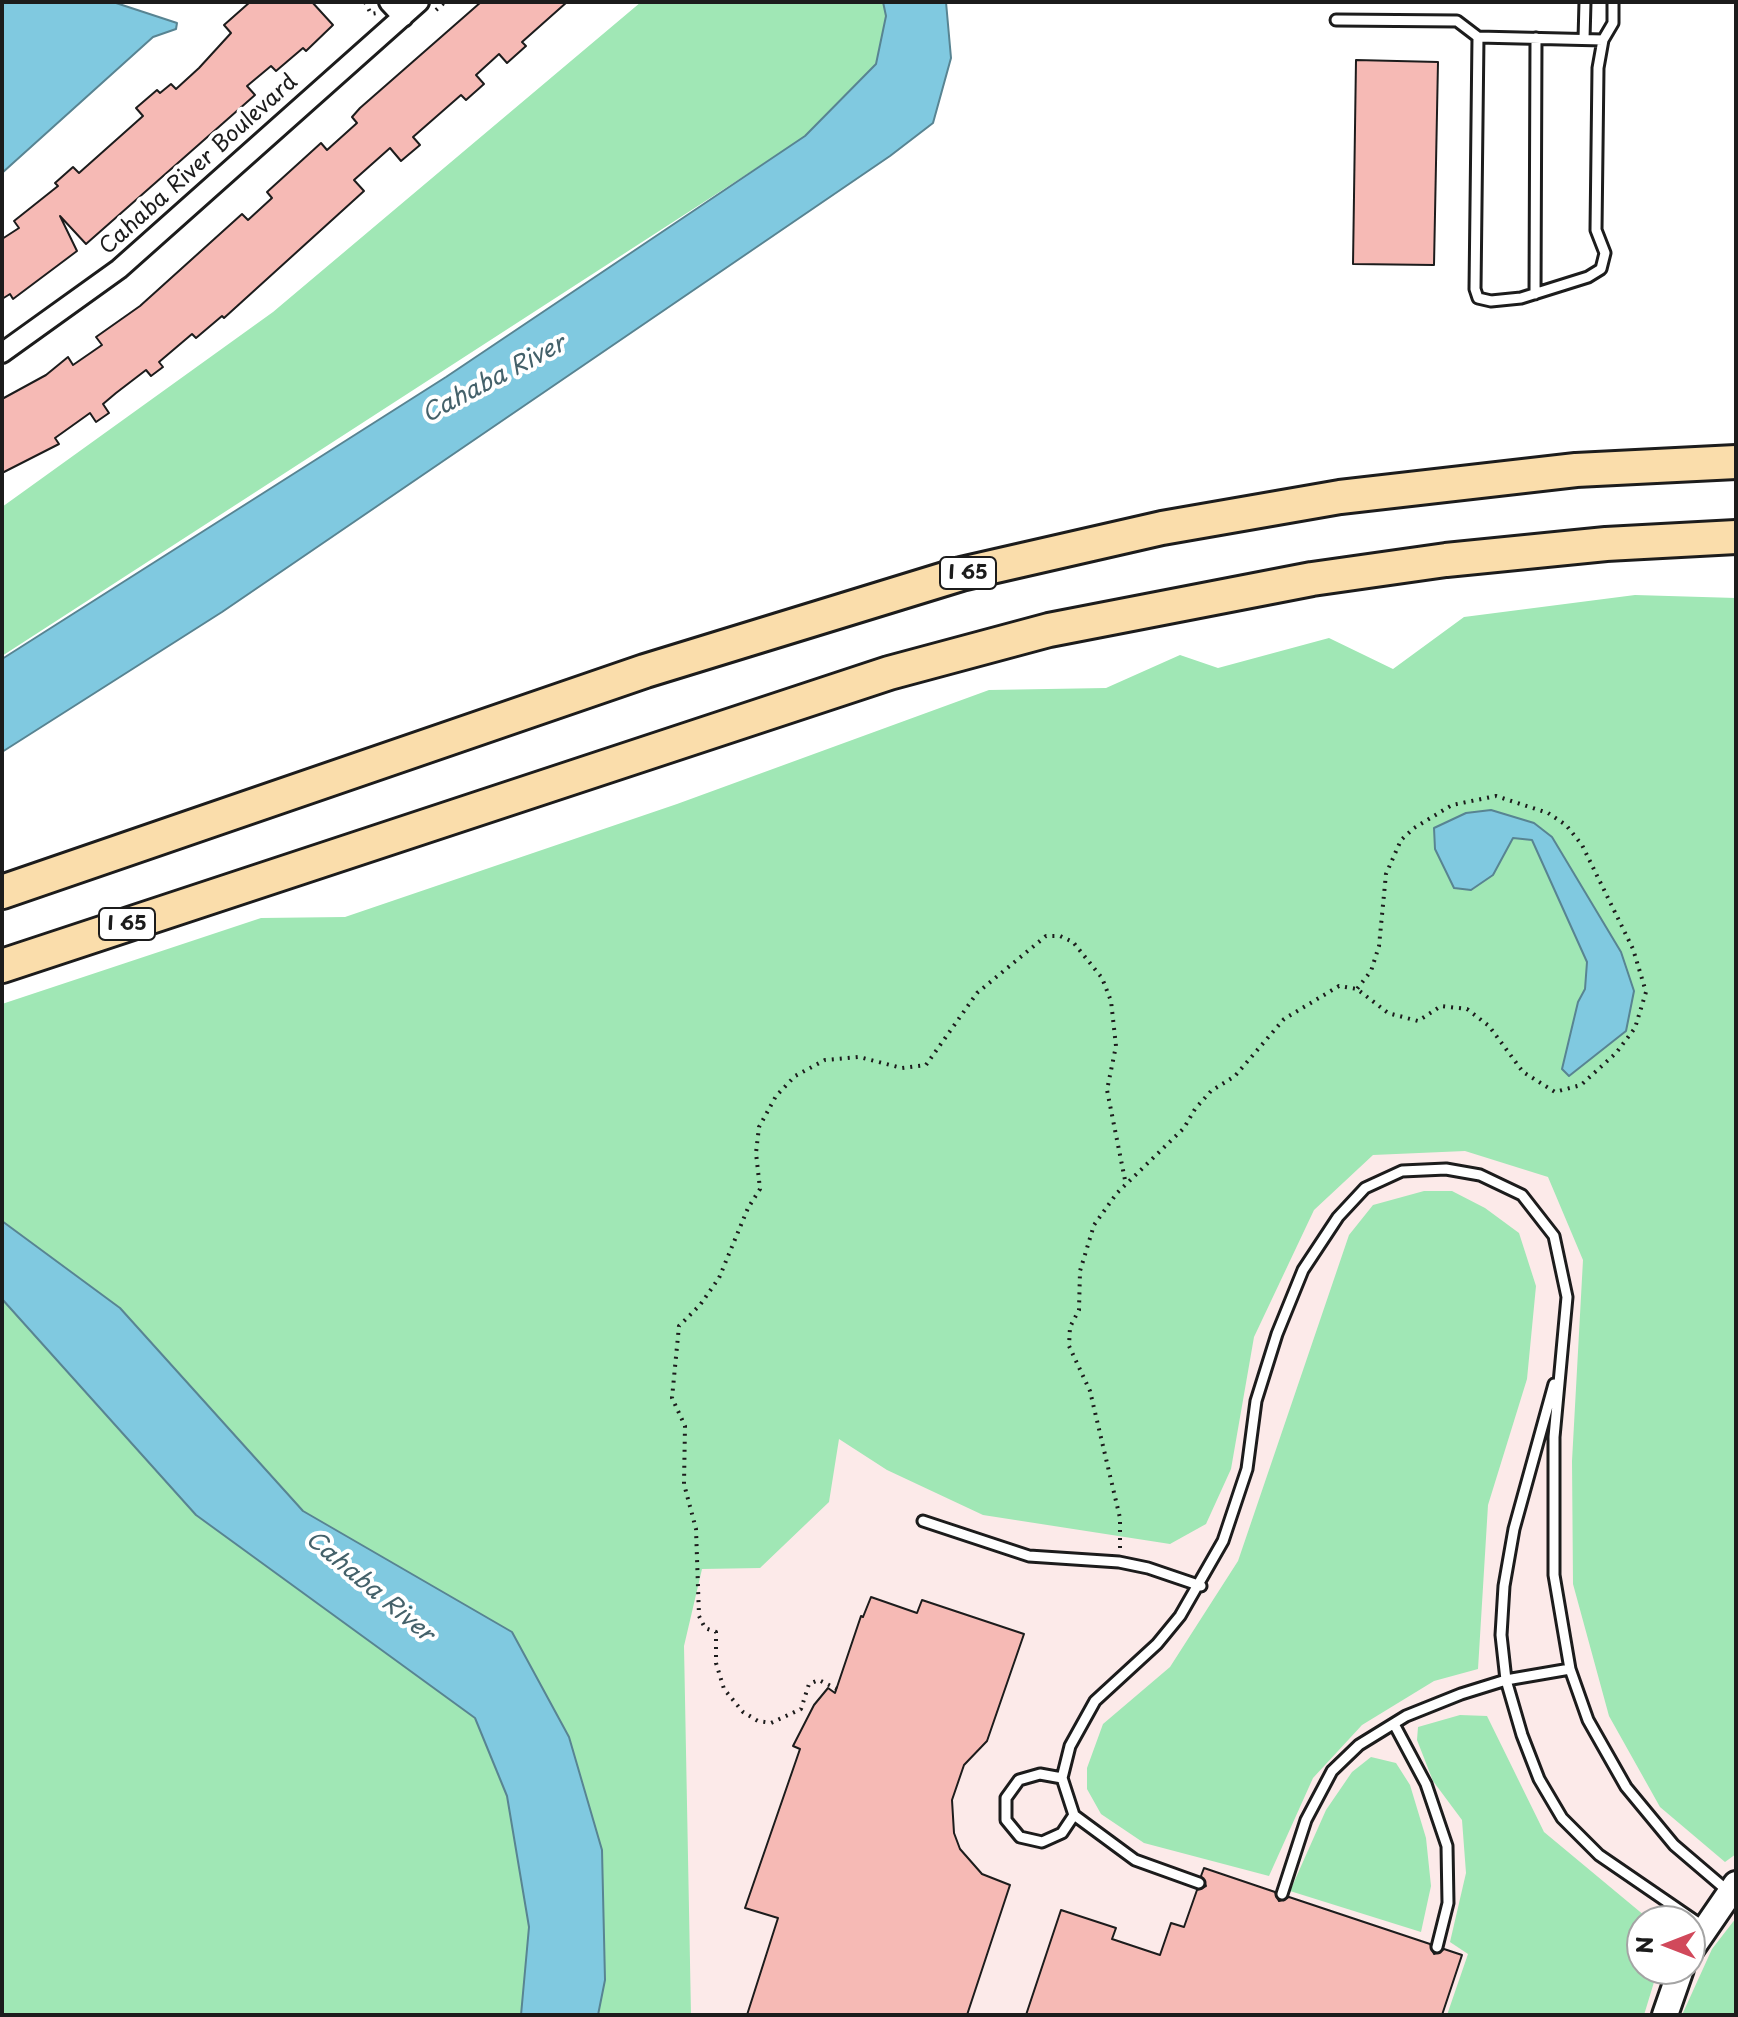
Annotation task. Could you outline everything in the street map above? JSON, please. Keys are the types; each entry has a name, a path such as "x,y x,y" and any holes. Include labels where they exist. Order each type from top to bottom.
{"highway":[{"name":"I 65","path":"2,892 744,638 961,574 1078,546 1257,510 1452,482 1589,469 1736,462"},
{"name":"I 65","path":"2,966 889,673 1049,630 1312,579 1431,562 1606,544 1736,537"}],"street":[{"path":"389,2 403,17"},
{"name":"Cahaba River Boulevard","path":"2,353 119,269 419,2"},
{"path":"1706,1924 1732,1888"},
{"path":"1665,2015 1675,1985"}],"lane":[{"path":"1584,39 1585,2"},
{"path":"1478,37 1475,289 1478,298 1491,301 1535,294 1588,277 1601,269 1605,253 1596,230 1598,68 1603,40 1613,23 1613,2"},
{"path":"1336,20 1457,21 1478,37 1603,40"},
{"path":"1535,294 1536,38"},
{"path":"1199,1883 1135,1860 1074,1815 1062,1778 1070,1746 1095,1701 1157,1644 1201,1586 1237,1507 1247,1469 1256,1401 1277,1334 1303,1270 1338,1217 1365,1188 1402,1171 1446,1169 1480,1175 1522,1195 1554,1236 1567,1297 1554,1437 1554,1575 1570,1669 1588,1720 1626,1787 1674,1845 1732,1888"},
{"path":"1561,1358 1514,1529 1504,1586 1501,1635 1506,1680 1533,1765 1562,1818 1599,1855 1672,1905"},
{"path":"923,1521 1029,1556 1119,1562 1201,1586"},
{"path":"1282,1894 1306,1820 1332,1771 1359,1745 1394,1724 1461,1694 1506,1680 1570,1669"},
{"path":"1394,1724 1426,1784 1447,1846 1448,1903 1437,1947"},
{"path":"1062,1778 1040,1774 1019,1780 1006,1798 1006,1820 1020,1837 1042,1842 1062,1833 1074,1815"}],"path":[{"path":"1119,1562 1116,1504 1090,1391 1069,1346 1070,1327 1079,1310 1080,1271 1094,1225 1126,1185 1184,1128 1211,1091 1235,1076 1284,1019 1339,986 1357,989 1388,1013 1418,1021 1426,1019 1441,1006 1467,1009 1489,1026 1523,1072 1555,1092 1581,1085 1616,1053 1635,1028 1646,992 1633,949 1582,845 1566,825 1548,813 1496,796 1452,805 1401,840 1386,874 1379,946 1371,971 1357,989"},
{"path":"837,1689 819,1680 809,1684 801,1709 771,1723 758,1721 743,1712 724,1689 716,1663 716,1632 705,1628 699,1616 696,1529 684,1484 685,1426 672,1398 679,1326 700,1305 719,1278 760,1189 756,1153 759,1127 776,1096 795,1076 825,1060 859,1057 902,1068 926,1065 977,993 1046,936 1060,936 1073,942 1102,978 1111,1001 1116,1046 1107,1090 1126,1185"}],"shaded area":[{"path":"1736,783 1736,2015 645,2015 635,1506"}],"green space":[{"path":"641,2 883,2 886,16 876,64 806,136 2,656 2,507 273,312"},
{"path":"1635,595 1736,598 1736,1854 1725,1862 1660,1807 1609,1716 1573,1584 1572,1461 1583,1260 1548,1177 1465,1151 1373,1155 1314,1210 1254,1337 1231,1469 1206,1524 1170,1544 983,1515 887,1470 839,1439 829,1502 760,1568 702,1569 684,1646 691,2015 598,2015 605,1980 512,1632 303,1511 120,1308 2,1221 2,1004 261,918 345,917 677,804 989,690 1106,688 1180,655 1218,668 1329,638 1393,669 1464,617"},
{"path":"1424,1191 1452,1191 1485,1208 1519,1233 1536,1286 1527,1379 1488,1505 1478,1669 1434,1681 1362,1725 1313,1778 1269,1876 1144,1843 1101,1814 1087,1789 1087,1768 1103,1724 1170,1667 1238,1561 1349,1235 1373,1205"},
{"path":"2,1299 196,1515 475,1718 507,1796 529,1927 521,2015 2,2015"},
{"path":"1460,1715 1487,1716 1544,1832 1632,1905 1626,1905 1626,1985 1653,1985 1644,2015 1447,2015 1468,1954 1450,1942 1466,1873 1462,1820 1433,1781 1417,1740 1418,1727"},
{"path":"1371,1757 1396,1763 1410,1785 1426,1838 1431,1886 1421,1932 1290,1891 1326,1810 1352,1772"},
{"path":"1736,1918 1736,2015 1682,2015 1696,1985 1706,1985 1706,1962 1712,1949"}],"water":[{"path":"2,2 113,2 177,23 176,29 153,37 2,173"},
{"name":"Cahaba River","path":"883,2 946,2 951,58 933,123 890,156 222,612 2,752 2,659 446,377 805,136 876,64 886,16"},
{"path":"1491,810 1534,823 1552,837 1621,952 1634,991 1626,1031 1569,1076 1562,1069 1578,1002 1585,989 1587,962 1532,840 1513,838 1493,875 1471,890 1454,888 1435,849 1434,828 1466,813"},
{"name":"Cahaba River","path":"2,1221 120,1308 303,1511 512,1632 569,1737 602,1850 605,1980 598,2015 521,2015 529,1927 507,1796 475,1718 196,1515 2,1299"}],"building":[{"path":"250,2 312,2 333,25 306,51 303,48 276,71 271,66 247,86 255,95 86,244 60,216 77,251 13,299 10,294 2,299 2,239 19,228 14,221 58,186 55,183 73,167 79,173 143,116 136,108 157,90 160,93 171,84 176,89 199,68 231,33 224,25"},
{"path":"481,2 567,2 522,42 526,46 507,63 499,54 476,75 484,84 466,100 461,95 413,137 420,145 401,161 390,148 354,180 364,191 224,318 222,316 196,338 192,334 159,362 163,367 151,376 146,370 116,393 103,404 109,413 96,422 90,413 55,438 59,444 2,473 2,399 46,375 68,357 73,365 102,345 96,337 140,306 242,214 248,220 272,198 267,192 321,143 327,150 357,123 352,117 360,108"},
{"path":"1356,60 1438,62 1434,265 1353,264"},
{"path":"871,1597 917,1613 922,1600 1024,1634 987,1741 964,1765 952,1800 954,1833 960,1849 982,1874 1010,1885 967,2015 747,2015 778,1918 745,1908 800,1749 793,1746 814,1705 828,1688 835,1693 861,1616"},
{"path":"1204,1868 1275,1892 1279,1901 1289,1897 1430,1944 1434,1954 1444,1949 1462,1955 1442,2015 1026,2015 1061,1910 1116,1928 1112,1939 1160,1955 1171,1923 1184,1927 1197,1890 1206,1886 1201,1876"}]}
